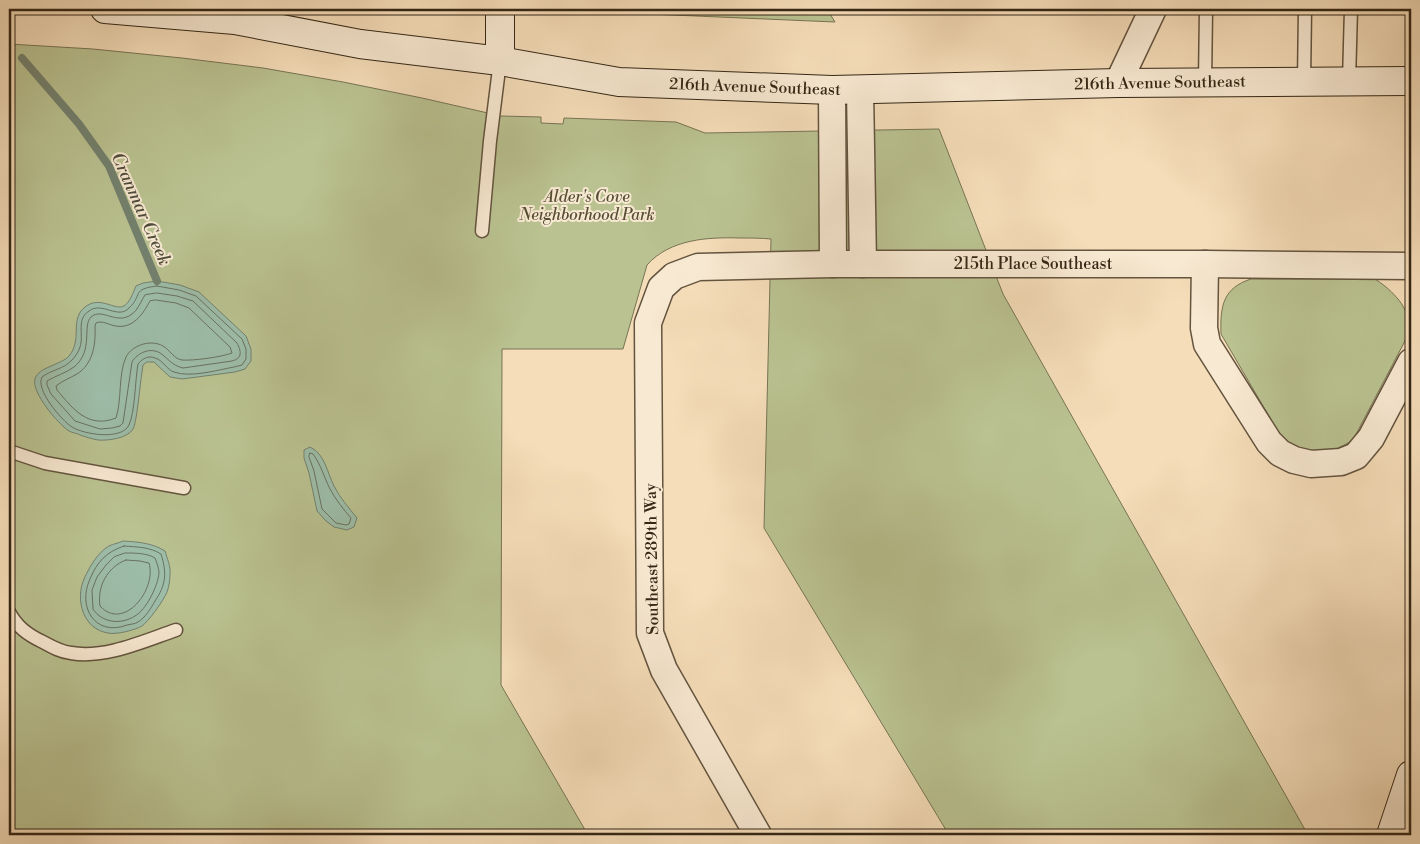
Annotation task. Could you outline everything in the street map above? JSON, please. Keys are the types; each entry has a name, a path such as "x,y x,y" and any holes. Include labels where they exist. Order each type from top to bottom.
{"street":[{"name":"216th Avenue Southeast","path":"105,9 235,20 360,44 500,61 619,82 860,90 1118,83 1411,80"},
{"path":"500,9 500,61"},
{"path":"1118,83 1153,9"},
{"path":"832,90 834,264"},
{"path":"860,90 862,264"},
{"name":"215th Place Southeast","path":"661,288 674,276 698,267 834,264 1205,264 1406,272"},
{"path":"1205,264 1204,328 1207,344 1269,442 1280,453 1294,460 1311,464 1341,462 1356,456 1371,438 1411,362"},
{"name":"Southeast 289th Way","path":"661,288 648,323 650,633 664,670 758,835"},
{"path":"1391,835 1411,775"}],"lane":[{"path":"1205,82 1206,9"},
{"path":"1304,9 1304,81"},
{"path":"1349,81 1351,9"},
{"path":"482,231 490,141 500,61"},
{"path":"9,451 45,463 184,488"},
{"path":"9,612 27,634 54,648 71,653 93,655 132,646 176,630"}],"green space":[{"path":"533,9 827,9 835,22"},
{"name":"Alder's Cove Neighborhood Park","path":"9,44 93,49 263,68 343,82 501,116 541,117 541,123 563,124 564,118 676,122 705,133 939,129 1003,294 1308,835 949,835 764,528 771,239 715,238 690,241 678,245 656,256 647,265 623,349 502,349 501,685 588,835 9,835"},
{"path":"1251,279 1375,279 1391,292 1405,309 1409,323 1406,339 1353,440 1343,446 1327,452 1311,452 1284,442 1221,334 1221,315 1225,299 1234,287"}],"water":[{"path":"157,281 180,285 199,292 246,336 251,349 251,361 245,369 235,372 182,379 170,377 154,362 147,362 143,365 134,428 127,435 98,440 69,431 52,415 37,392 35,379 37,375 69,356 75,343 78,318 80,312 85,307 96,302 116,307 124,306 130,300 136,286"},
{"path":"310,447 319,454 336,490 357,518 354,527 347,530 334,527 317,511 304,458 304,450"},
{"path":"123,541 140,542 165,551 170,568 169,583 163,600 145,624 125,632 108,633 92,626 87,620 81,604 81,587 88,570 101,553 109,546"}],"waterway":[{"name":"Cranmar Creek","path":"22,58 79,124 109,166 157,281"}]}
